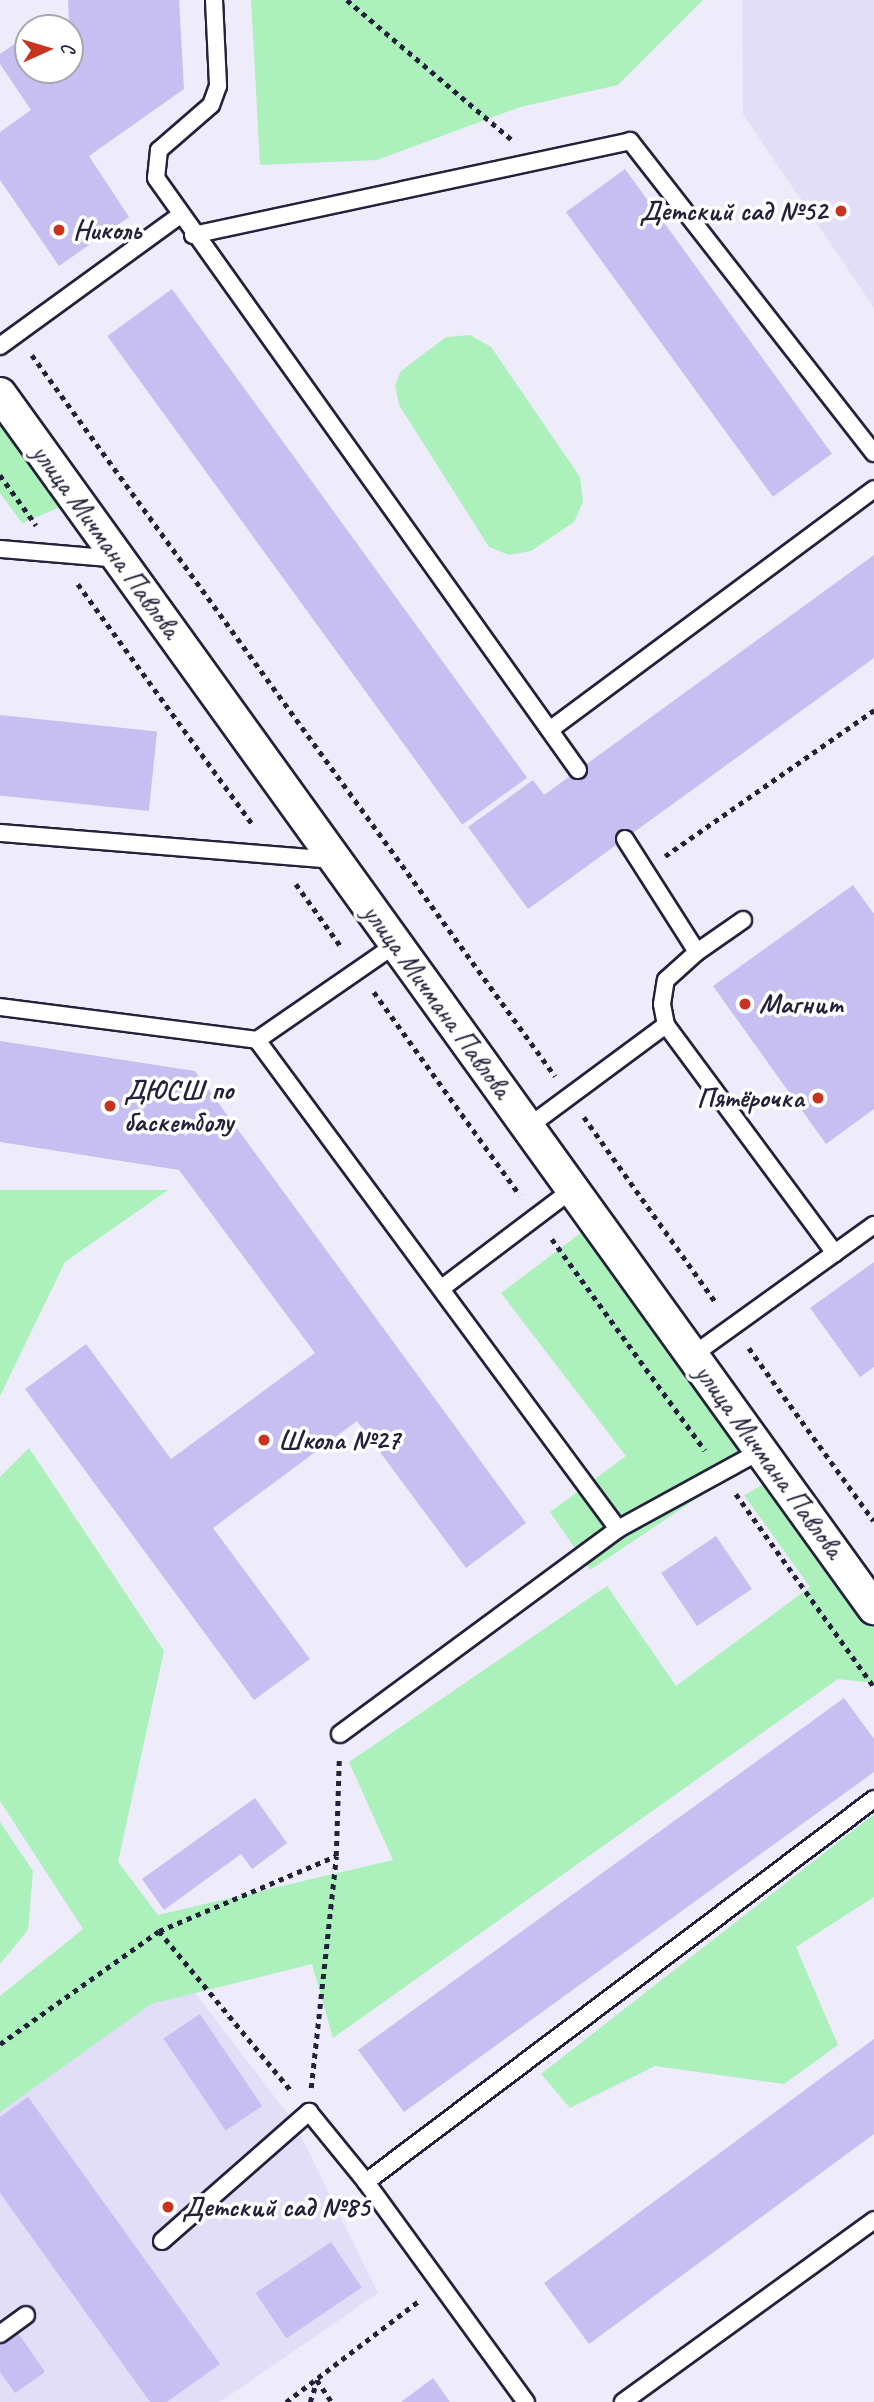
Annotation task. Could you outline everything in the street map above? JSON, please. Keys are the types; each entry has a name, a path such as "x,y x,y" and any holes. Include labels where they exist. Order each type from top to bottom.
{"street":[{"name":"улица Мичмана Павлова","path":"0,394 874,1608"}],"lane":[{"path":"214,0 218,86 211,105 159,150 156,178 192,235 578,770"},
{"path":"192,235 630,141 874,453"},
{"path":"0,346 179,216"},
{"path":"551,729 874,489"},
{"path":"0,549 119,559"},
{"path":"0,833 278,859 336,860"},
{"path":"625,839 697,952"},
{"path":"743,920 697,952 666,980 663,1004 666,1025 835,1253"},
{"path":"0,1007 257,1040 396,944"},
{"path":"527,1127 666,1025"},
{"path":"257,1040 618,1529"},
{"path":"442,1288 573,1189"},
{"path":"693,1355 874,1225"},
{"path":"340,1734 618,1529 762,1450"},
{"path":"366,2182 874,1799"},
{"path":"162,2241 309,2112 366,2182 526,2402"},
{"path":"624,2402 874,2220"},
{"path":"0,2334 26,2315"}],"path":[{"path":"347,0 536,161"},
{"path":"16,334 874,1521"},
{"path":"0,475 874,1687"},
{"path":"644,871 874,710"},
{"path":"309,2112 336,1856 340,1734"},
{"path":"0,2044 159,1931 336,1856"},
{"path":"159,1931 309,2112"},
{"path":"286,2402 440,2284"},
{"path":"310,2402 317,2380"},
{"path":"317,2380 332,2402"}],"shaded area":[{"name":"Детский сад №52","path":"742,0 874,0 874,308 743,114"},
{"name":"Детский сад №85","path":"159,1946 294,2122 378,2293 220,2402 0,2402 0,2065"}],"green space":[{"path":"251,0 703,0 618,85 520,107 377,160 260,165"},
{"path":"470,335 491,347 580,477 583,502 574,522 531,551 509,555 489,547 399,405 395,385 401,371 446,337"},
{"path":"0,413 65,505 22,523 0,493"},
{"path":"0,1190 168,1190 65,1262 0,1396"},
{"path":"582,1232 750,1463 590,1570 550,1512 626,1456 501,1293"},
{"path":"29,1448 164,1651 118,1862 158,1915 393,1860 349,1762 607,1586 676,1686 810,1587 744,1495 766,1483 874,1626 874,1683 838,1679 333,2038 312,1964 151,2004 0,2112 0,1996 83,1929 0,1801 0,1477"},
{"path":"874,1814 874,1897 796,1947 838,2045 784,2084 655,2066 570,2108 541,2074"},
{"path":"0,1822 33,1871 28,1930 0,1964"}],"building":[{"path":"68,0 179,0 184,89 89,156 129,217 59,266 0,180 0,132 31,110 0,64 0,54 14,44 14,84 84,84 84,14 69,14"},
{"path":"625,169 832,454 773,497 566,212"},
{"path":"172,289 527,778 462,825 107,336"},
{"path":"874,555 874,658 528,909 468,827 533,780 544,795"},
{"path":"0,715 157,732 149,811 0,795"},
{"path":"853,885 874,914 874,1109 826,1144 713,986"},
{"name":"Школа №27","path":"0,1041 195,1071 526,1523 466,1568 357,1421 213,1528 310,1659 254,1700 25,1389 86,1344 171,1459 315,1353 179,1170 0,1142"},
{"path":"874,1262 874,1367 860,1377 810,1308"},
{"path":"716,1536 752,1589 697,1626 661,1573"},
{"path":"844,1698 874,1739 874,1772 404,2112 358,2050"},
{"path":"255,1798 287,1843 252,1869 241,1854 164,1910 142,1879"},
{"path":"200,2014 262,2106 226,2131 164,2039"},
{"path":"874,2039 874,2134 589,2344 544,2283"},
{"path":"28,2097 220,2364 167,2402 150,2402 0,2193 0,2117"},
{"path":"331,2242 362,2288 286,2338 256,2293"},
{"path":"16,2330 45,2372 15,2393 0,2372 0,2342"},
{"path":"433,2378 450,2402 401,2402"}],"place":[{"name":"Детский сад №52","path":"841,211"},
{"name":"Николь","path":"59,230"},
{"name":"Магнит","path":"745,1004"},
{"name":"Пятёрочка","path":"818,1098"},
{"name":"ДЮСШ по баскетболу","path":"110,1106"},
{"name":"Школа №27","path":"264,1440"},
{"name":"Детский сад №85","path":"168,2207"}]}
